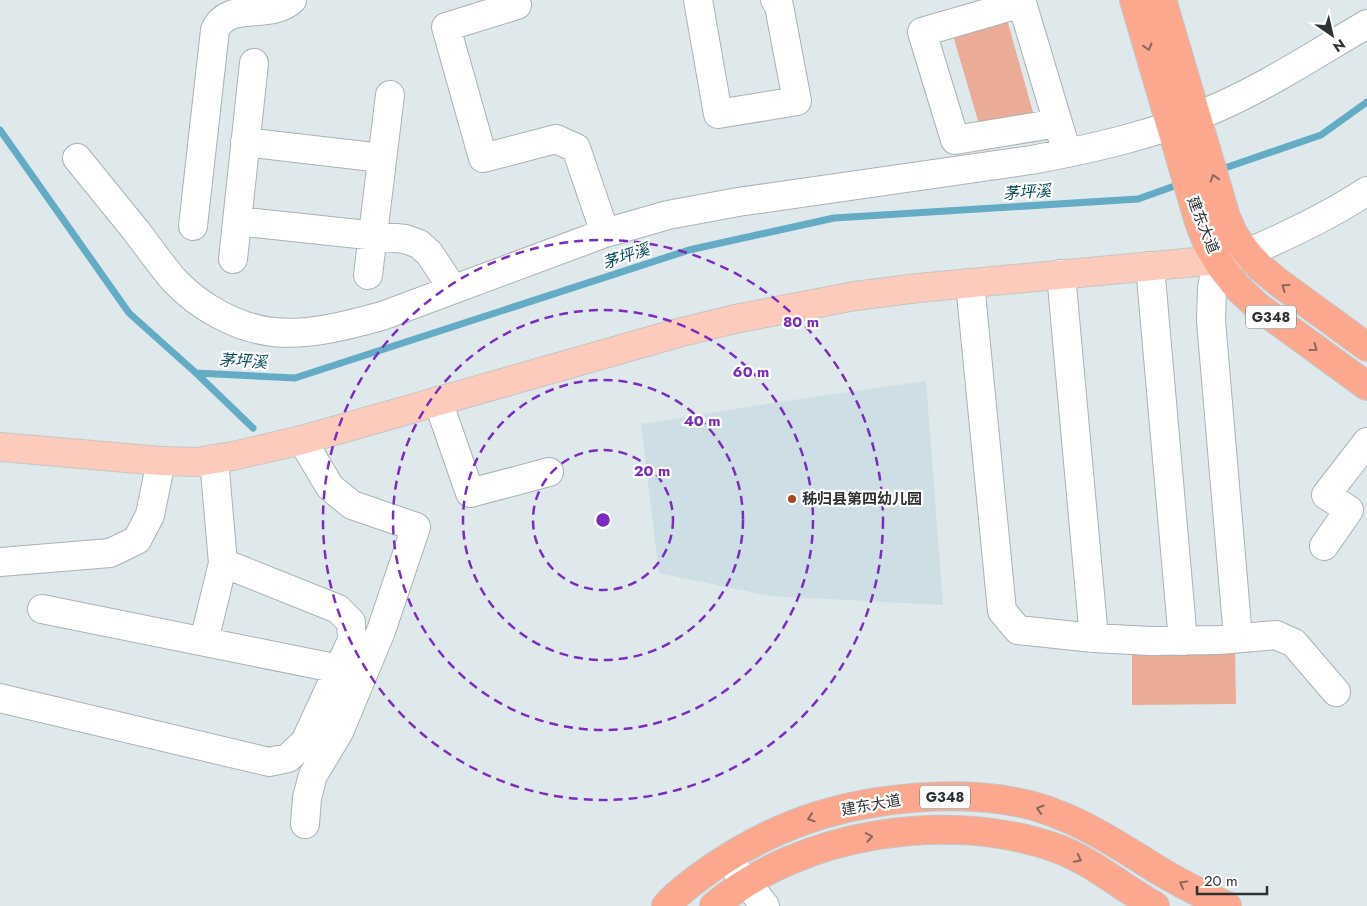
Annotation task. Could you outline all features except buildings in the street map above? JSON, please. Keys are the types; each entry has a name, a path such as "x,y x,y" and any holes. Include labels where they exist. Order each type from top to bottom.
{"highway":[{"name":"建东大道","path":"1134,0 1200,225 1208,245 1217,260 1238,288 1257,306 1367,386"},
{"name":"建东大道","path":"1162,0 1226,217 1234,235 1261,268 1367,347"},
{"name":"建东大道","path":"666,906 696,878 759,840 792,824 862,805 899,799 933,797 968,797 1004,801 1039,808 1074,821 1106,837 1215,903"},
{"name":"建东大道","path":"714,906 747,883 805,854 835,844 867,837 932,829 995,832 1027,839 1058,849 1087,863 1155,906"}],"main road":[{"path":"0,446 161,461 197,462 233,456 302,440 678,333 735,319 855,296 970,283 1217,260 1247,253"}],"street":[{"path":"193,226 215,30 218,20 223,11 232,6 243,4 281,6 292,0"},
{"path":"698,0 718,114 797,101 779,6 775,0"},
{"path":"1058,123 955,140 922,32 1022,3 1058,123 1067,153"},
{"path":"517,5 446,27 483,158 556,139 576,148 605,233"},
{"path":"77,158 175,281 195,299 218,314 245,326 273,332 299,333 382,316 605,233 668,215 738,202 1031,160 1145,134 1174,137 1200,128 1251,92 1367,24"},
{"path":"232,259 254,63"},
{"path":"368,275 390,95"},
{"path":"245,142 382,158"},
{"path":"1247,253 1310,225 1345,206 1367,191"},
{"path":"237,221 406,239 419,244 429,253 453,289"},
{"path":"1217,260 1212,288 1211,321 1238,638"},
{"path":"1150,266 1183,641"},
{"path":"1061,274 1094,638"},
{"path":"970,283 1002,611 1018,630 1094,638 1151,641 1183,641 1276,635 1294,643 1336,692"},
{"path":"438,401 470,493 549,472"},
{"path":"302,440 330,487 352,505 416,527 381,631 338,732 313,775 307,798 305,824"},
{"path":"1324,546 1349,510 1326,495 1367,442"},
{"path":"204,641 222,563 214,459"},
{"path":"0,562 110,553 137,540 150,515 161,461"},
{"path":"0,698 269,762 288,758 305,742 339,669 352,640 351,622 338,609 222,563"},
{"path":"42,609 339,669"},
{"path":"727,858 765,906"}],"shaded area":[{"path":"1006,16 1034,116 981,131 952,32"},
{"name":"秭归县第四幼儿园","path":"926,381 943,605 770,596 659,573 641,424"},
{"path":"1235,648 1236,704 1132,705 1132,650"}],"waterway":[{"name":"茅坪溪","path":"1219,170 1321,135 1367,102"},
{"name":"茅坪溪","path":"0,130 129,313 196,373 295,378 689,250 834,218 1138,199 1183,183"},
{"path":"196,373 253,428"}],"place":[{"name":"秭归县第四幼儿园","path":"792,499"}]}
